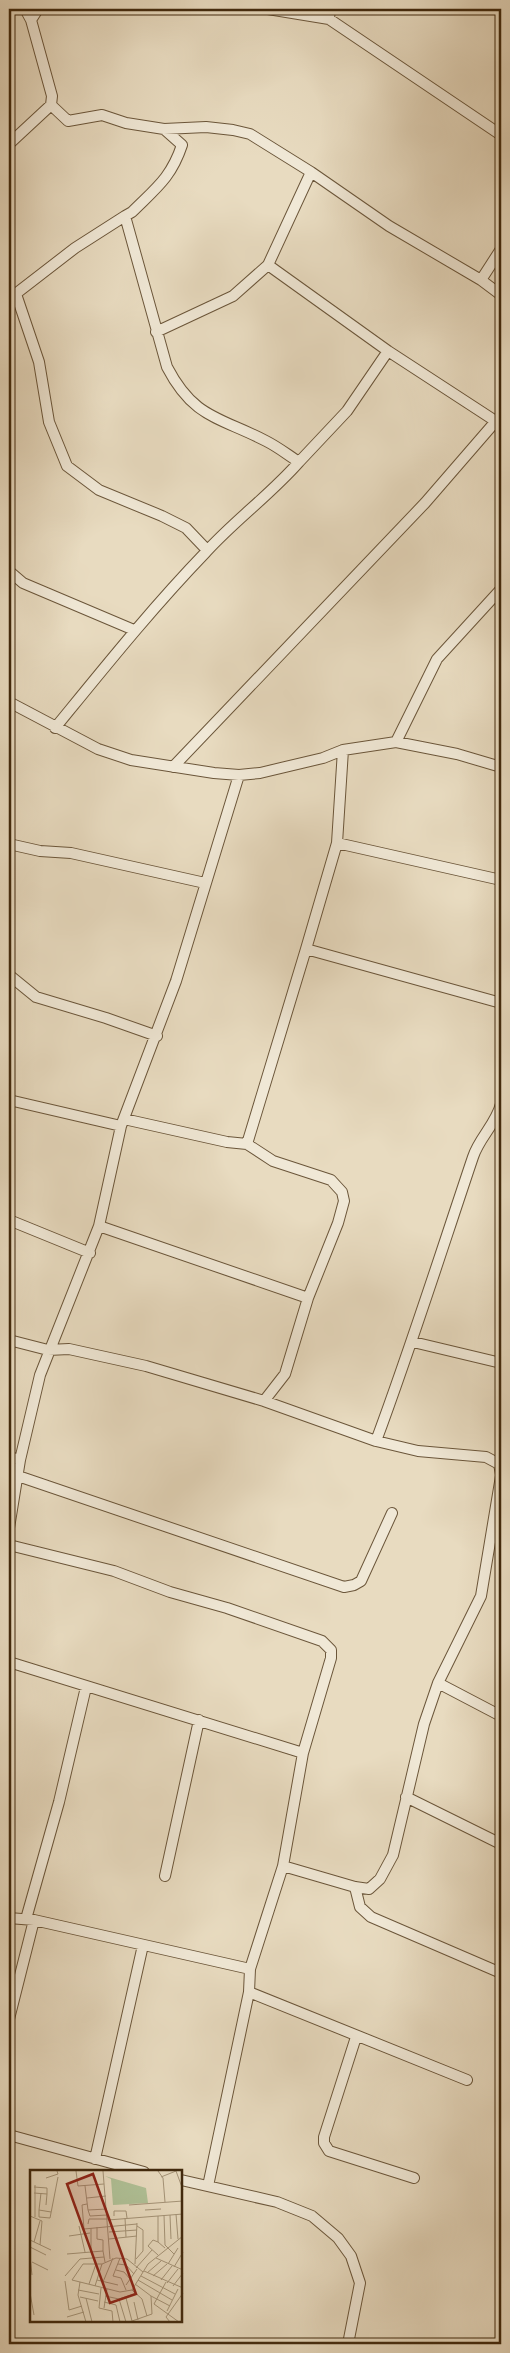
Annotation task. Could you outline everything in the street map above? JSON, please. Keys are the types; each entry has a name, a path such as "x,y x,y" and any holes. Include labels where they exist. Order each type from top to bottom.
{"street":[{"path":"9,144 51,105 52,96 31,20 25,9"},
{"path":"31,20 38,9"},
{"path":"268,9 330,14 501,135"},
{"path":"51,105 68,121 102,115 126,122 164,129 206,128 232,130 250,134 311,172 389,226 481,280 501,295"},
{"path":"164,129 182,145 170,174 132,212 75,248 12,297 39,362 49,422 67,466 99,490 186,528 207,550"},
{"path":"156,332 233,296 268,265 311,172"},
{"path":"125,216 156,332 167,367 174,380 199,408 212,418 266,441 299,462"},
{"path":"481,280 501,248"},
{"path":"173,767 499,423 388,351 268,265"},
{"path":"55,728 134,630 207,550 282,482 348,411 388,351"},
{"path":"9,571 23,583 134,630"},
{"path":"396,742 437,660 501,589"},
{"path":"9,702 55,728 98,749 131,760 173,767 239,775 260,773 323,758 343,750 396,742 457,754 501,767"},
{"path":"247,1144 337,843 343,750"},
{"path":"9,1528 20,1460 40,1375 48,1350 90,1253 99,1226 123,1123 157,1036 192,931 239,775"},
{"path":"337,843 501,880"},
{"path":"9,844 40,851 71,853 205,883"},
{"path":"306,949 501,1003"},
{"path":"9,975 36,997 157,1036"},
{"path":"9,1100 123,1123 247,1144 273,1161 330,1180 342,1192 344,1201 338,1222 308,1298 285,1374 264,1402"},
{"path":"376,1441 413,1342 474,1154 498,1114 501,1104"},
{"path":"9,1220 90,1253"},
{"path":"99,1226 308,1298"},
{"path":"9,1340 48,1350 69,1349 146,1366 264,1402 376,1441 418,1451 486,1456 499,1464 501,1475 500,1489 481,1596 438,1683 424,1724 393,1855 380,1879 369,1889 355,1887 283,1866"},
{"path":"413,1342 501,1363"},
{"path":"9,1457 20,1460"},
{"path":"18,1476 344,1587 361,1581 392,1513"},
{"path":"9,1545 114,1571 170,1592 227,1608 322,1641 331,1650 331,1658 304,1753 283,1866 250,1969 249,1992 208,2186"},
{"path":"9,1662 304,1753"},
{"path":"438,1683 501,1716"},
{"path":"9,2019 30,1920 86,1687"},
{"path":"165,1876 199,1720"},
{"path":"406,1796 501,1844"},
{"path":"355,1887 360,1907 371,1917 501,1973"},
{"path":"9,1918 30,1920 250,1969"},
{"path":"95,2159 143,1945"},
{"path":"249,1992 356,2037 467,2080"},
{"path":"356,2037 324,2137 324,2143 329,2151 414,2178"},
{"path":"9,2135 136,2170"},
{"path":"182,2180 278,2202 312,2216 338,2238 351,2256 360,2283 348,2344"}]}
